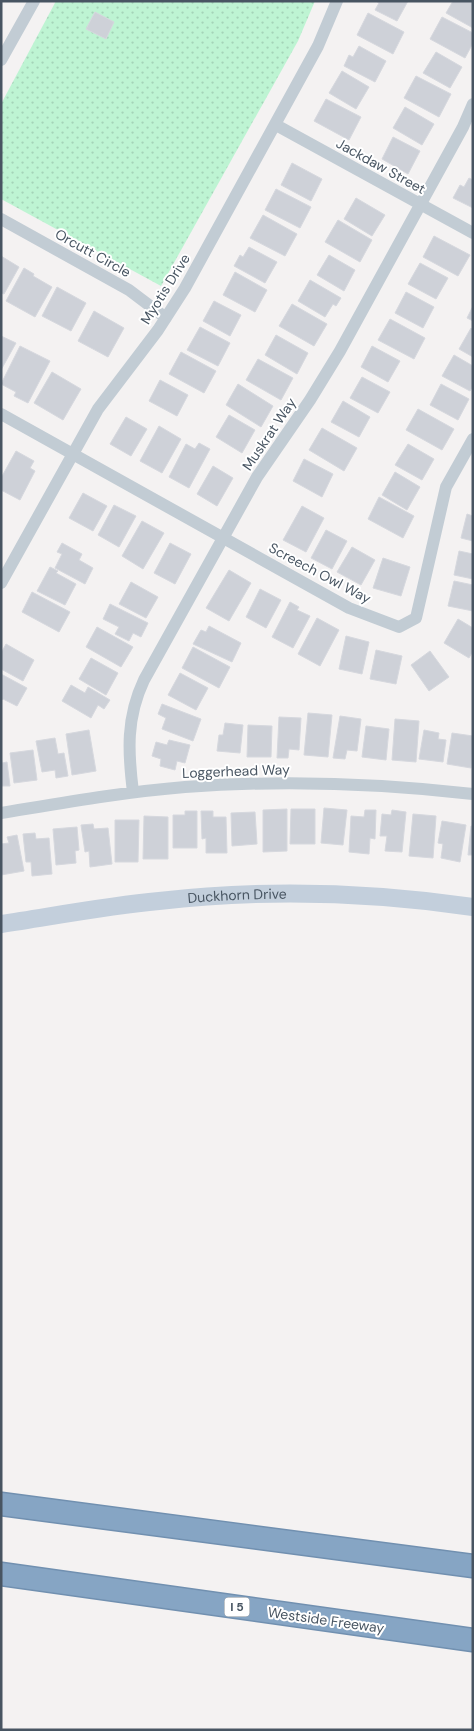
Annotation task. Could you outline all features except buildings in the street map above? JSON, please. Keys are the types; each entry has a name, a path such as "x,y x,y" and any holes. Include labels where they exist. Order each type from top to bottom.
{"highway":[{"path":"1,1504 473,1566"},
{"name":"Westside Freeway","path":"1,1574 473,1640"}],"street":[{"path":"1,60 34,1"},
{"name":"Myotis Drive","path":"1,583 98,410 166,318 185,288 318,46 337,1"},
{"name":"Muskrat Way","path":"133,792 128,734 137,695 256,477 310,400 340,351 473,104"},
{"name":"Jackdaw Street","path":"276,125 473,233"},
{"name":"Orcutt Circle","path":"1,219 129,290 166,318"},
{"name":"Screech Owl Way","path":"1,414 349,608 399,627 416,618 446,487 473,440"},
{"name":"Loggerhead Way","path":"1,813 133,792 215,786 317,783 397,786 473,794"},
{"name":"Duckhorn Drive","path":"1,924 160,900 262,894 365,896 473,907"}],"green space":[{"path":"56,1 315,1 298,41 161,286 1,199 1,104"}]}
